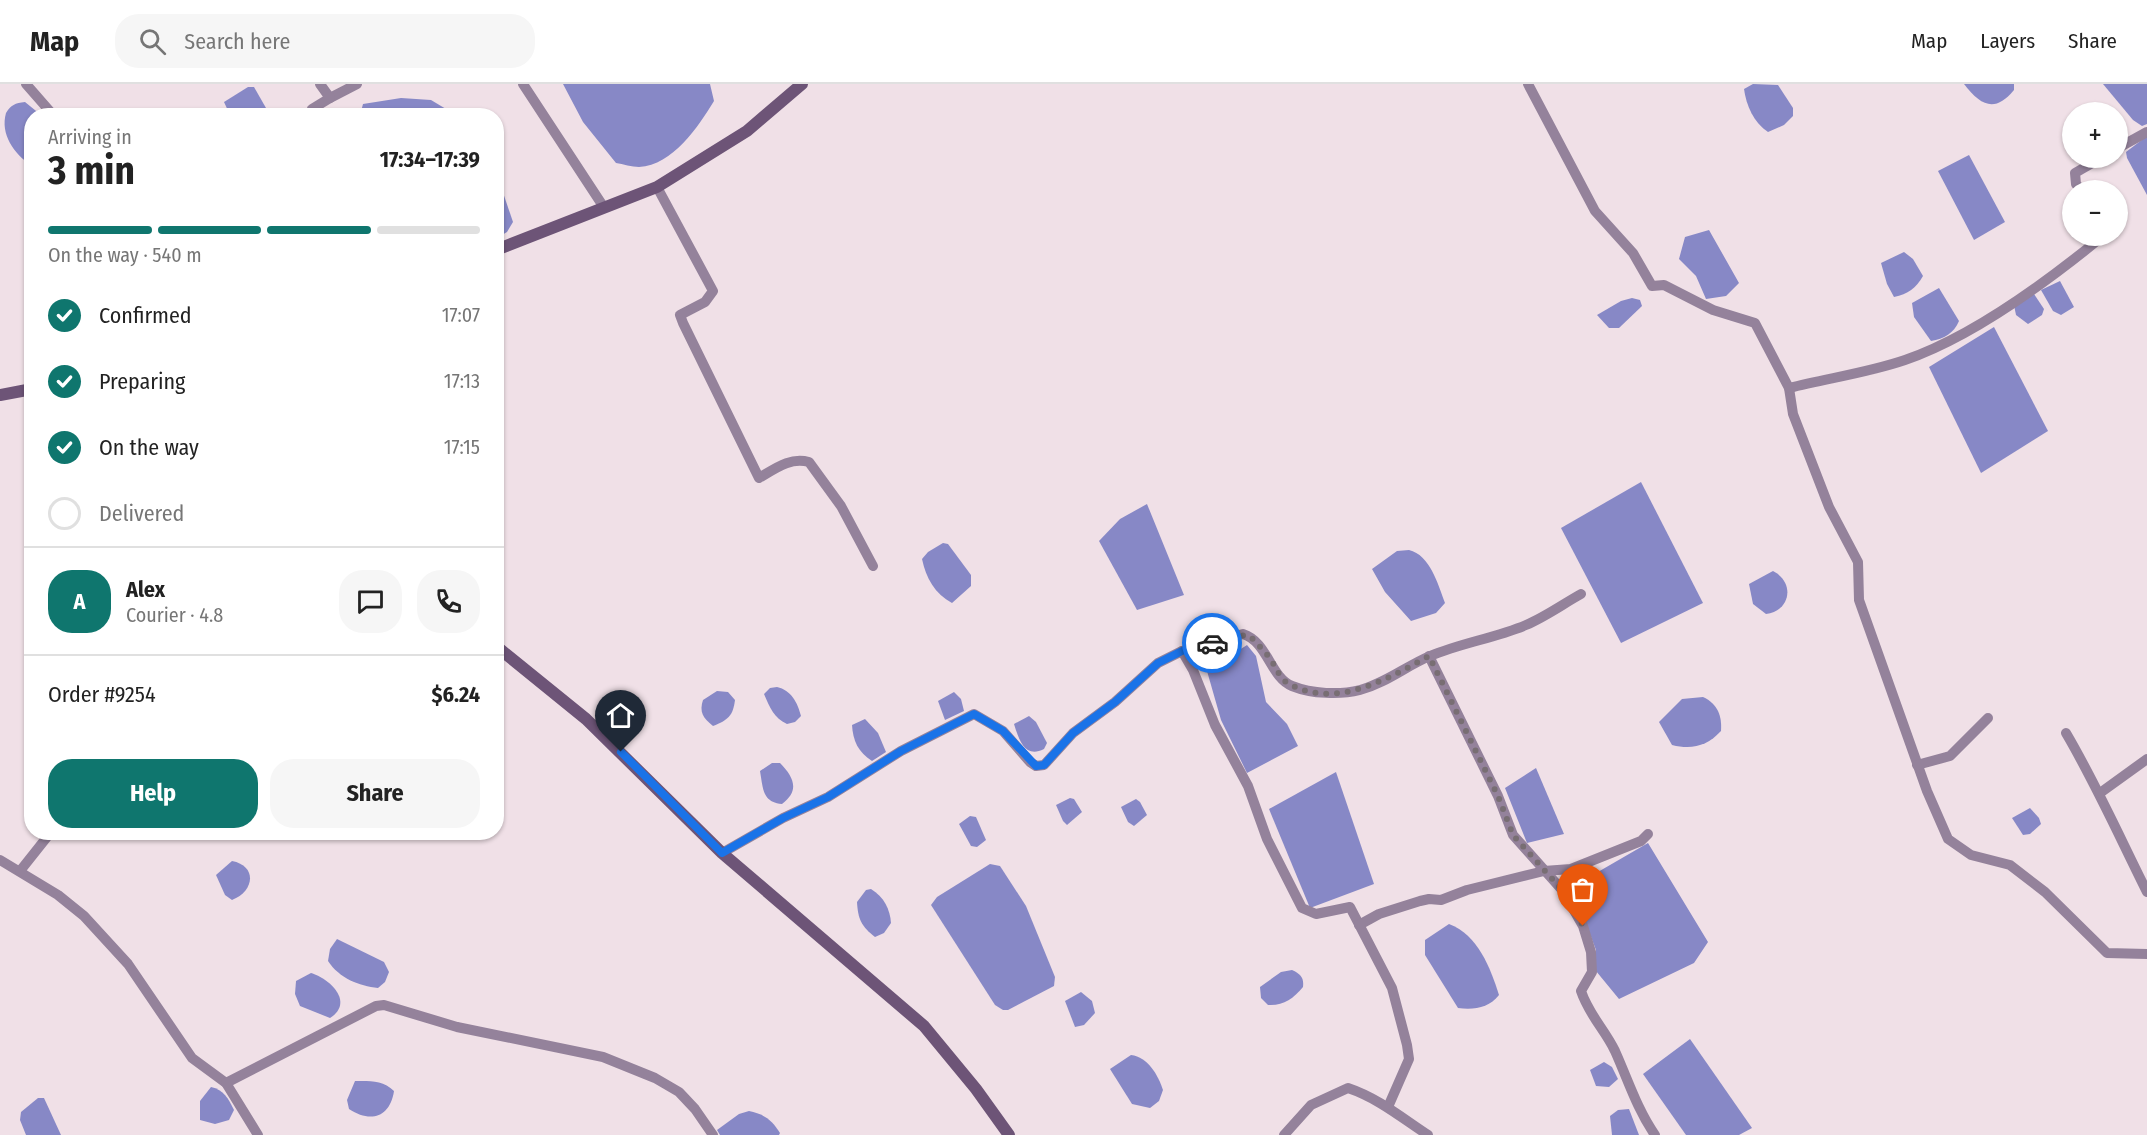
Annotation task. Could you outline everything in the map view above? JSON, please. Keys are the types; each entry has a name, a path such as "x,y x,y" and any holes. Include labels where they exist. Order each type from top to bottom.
{"street":[{"path":"26,84 47,108"},
{"path":"320,84 330,98"},
{"path":"314,108 357,84"},
{"path":"523,84 603,206"},
{"path":"504,247 657,186 747,131 802,84"},
{"path":"1528,84 1595,211 1633,253 1652,286 1664,285 1713,310 1755,323 1789,388 1793,414 1829,507 1858,562 1859,600 1917,765 1948,839 1971,855 2010,865 2045,892 2107,953 2147,954"},
{"path":"2128,142 2147,132"},
{"path":"2076,180 2075,173 2084,168"},
{"path":"657,186 713,291 705,302 680,315 759,478 791,461 798,459 809,462 841,506 873,566"},
{"path":"1789,388 1879,368 1942,345 2050,279 2091,246"},
{"path":"0,396 24,391"},
{"path":"722,853 783,818 828,797 901,751 974,714 1003,731 1030,762 1036,766 1044,765 1073,733 1115,702 1138,678 1158,663 1182,651 1243,634 1250,636 1264,651 1280,677 1291,685 1318,692 1358,691 1379,683 1429,656 1526,625 1581,594"},
{"path":"1182,651 1193,670 1215,725 1248,786 1267,839 1302,908 1316,914 1350,906 1392,988 1409,1059 1388,1107"},
{"path":"504,652 586,719 722,853 924,1026 976,1089 1009,1135"},
{"path":"1429,656 1498,796 1513,835 1563,891 1583,926 1591,952 1592,972 1581,991 1588,1011 1614,1049 1626,1084 1655,1135"},
{"path":"1917,765 1950,756 1988,718"},
{"path":"2066,733 2100,793 2109,819 2147,892"},
{"path":"2100,793 2147,759"},
{"path":"1359,926 1379,914 1420,901 1441,900 1467,890 1544,871 1571,869 1641,841 1648,834"},
{"path":"20,871 45,840"},
{"path":"0,861 20,871 84,916 128,964 192,1058 226,1083 258,1135"},
{"path":"226,1083 376,1006 384,1005 457,1027 603,1057 655,1078 679,1092 695,1109 713,1135"},
{"path":"1284,1135 1311,1105 1348,1088 1388,1107 1402,1119 1428,1135"}],"water":[{"path":"563,84 710,84 714,101 692,133 673,152 663,160 651,165 636,167 616,163 583,122"},
{"path":"1753,84 1778,85 1793,108 1793,116 1784,125 1768,132 1755,119 1744,89"},
{"path":"1964,84 2014,84 2014,90 2001,102 1988,104 1970,92"},
{"path":"2103,84 2147,84 2147,124 2142,126 2133,120 2128,114 2128,102 2118,102"},
{"path":"248,87 254,87 266,108 227,108 224,102"},
{"path":"401,98 431,100 444,108 362,108 363,104"},
{"path":"25,102 32,108 24,108 24,159 10,143 5,128 6,113 19,103"},
{"path":"2147,136 2147,195 2128,160 2128,150"},
{"path":"1969,155 2005,222 1974,240 1938,171"},
{"path":"504,196 513,222 504,234"},
{"path":"1709,230 1739,283 1726,296 1706,299 1696,276 1679,259 1685,237"},
{"path":"1904,252 1913,259 1923,276 1911,290 1894,297 1887,284 1881,263"},
{"path":"2060,281 2074,307 2061,315 2053,311 2041,290"},
{"path":"1939,288 1959,321 1948,335 1931,341 1914,317 1912,303"},
{"path":"2034,294 2044,309 2042,315 2028,324 2016,315 2014,305"},
{"path":"1632,298 1640,300 1642,306 1619,328 1609,328 1597,315 1621,301"},
{"path":"1994,327 2048,431 1981,473 1929,367"},
{"path":"1641,482 1703,603 1621,643 1561,528"},
{"path":"1147,504 1184,595 1137,610 1099,541 1120,519"},
{"path":"943,543 948,544 971,575 971,586 952,603 932,585 922,559 928,552"},
{"path":"1409,550 1428,564 1445,603 1436,613 1411,621 1385,592 1372,569 1397,551"},
{"path":"1773,571 1785,582 1787,596 1781,608 1766,614 1753,604 1749,584"},
{"path":"1247,645 1256,656 1266,702 1287,724 1298,746 1247,773 1221,720 1207,671"},
{"path":"777,687 790,694 796,702 801,716 795,722 787,724 783,722 770,708 764,694 770,688"},
{"path":"717,691 728,692 735,700 729,717 713,726 701,708 703,700"},
{"path":"954,692 961,699 964,711 945,720 938,701"},
{"path":"1703,697 1718,711 1721,731 1705,743 1693,747 1672,745 1659,722 1682,699"},
{"path":"1029,716 1036,722 1047,743 1044,749 1032,752 1027,750 1018,736 1014,724"},
{"path":"865,719 878,733 886,752 872,761 860,750 855,741 852,725"},
{"path":"772,763 780,763 792,779 791,794 782,804 775,803 767,797 763,788 760,771"},
{"path":"1536,768 1564,834 1527,843 1505,788"},
{"path":"1336,772 1374,884 1310,908 1269,809"},
{"path":"1070,798 1074,799 1082,812 1067,825 1056,805"},
{"path":"1136,799 1147,815 1134,826 1128,822 1121,807"},
{"path":"2030,808 2041,824 2030,834 2023,835 2012,818"},
{"path":"970,816 976,817 986,840 977,847 971,846 959,824"},
{"path":"1648,843 1708,942 1694,963 1619,999 1596,971 1596,950 1572,887"},
{"path":"232,861 246,868 250,879 245,891 232,900 225,895 216,875"},
{"path":"990,864 1000,866 1026,906 1055,977 1054,986 1008,1010 995,1005 931,905 937,897"},
{"path":"871,889 885,904 891,923 884,933 875,937 863,926 857,908 857,902 866,890"},
{"path":"1449,924 1468,936 1482,953 1499,995 1491,1003 1470,1009 1458,1008 1425,955 1425,940"},
{"path":"337,939 384,962 389,972 385,982 378,988 371,987 350,980 338,972 328,961 330,949"},
{"path":"1292,970 1301,977 1303,987 1287,1001 1268,1005 1261,998 1260,987 1281,972"},
{"path":"311,973 332,985 340,998 337,1012 330,1018 300,1006 295,994 296,981"},
{"path":"1081,992 1092,1001 1095,1013 1084,1025 1075,1027 1065,1001"},
{"path":"1690,1039 1752,1128 1739,1135 1686,1135 1643,1074"},
{"path":"1131,1055 1147,1063 1158,1078 1163,1090 1159,1101 1150,1108 1132,1104 1110,1069"},
{"path":"1604,1062 1612,1067 1618,1079 1609,1087 1596,1086 1590,1070"},
{"path":"355,1081 381,1083 394,1091 392,1100 384,1112 371,1117 349,1109 347,1100"},
{"path":"211,1087 222,1092 230,1102 234,1110 229,1120 215,1124 200,1120 200,1101"},
{"path":"38,1098 44,1098 61,1135 26,1135 20,1120 21,1112"},
{"path":"1629,1109 1639,1135 1612,1135 1610,1116 1618,1110"},
{"path":"749,1111 771,1121 780,1133 779,1135 720,1135 717,1130 739,1114"}],"way so far":[{"path":"1212,643 1235,635 1250,636 1272,661 1280,677 1291,685 1318,692 1358,691 1379,683 1429,656 1498,796 1513,835 1563,891 1583,926"}],"route":[{"path":"621,752 722,853 783,818 828,797 901,751 977,713 988,723 1003,731 1025,753 1030,762 1036,766 1044,765 1073,733 1115,702 1138,678 1158,663 1182,651 1212,643"}]}
